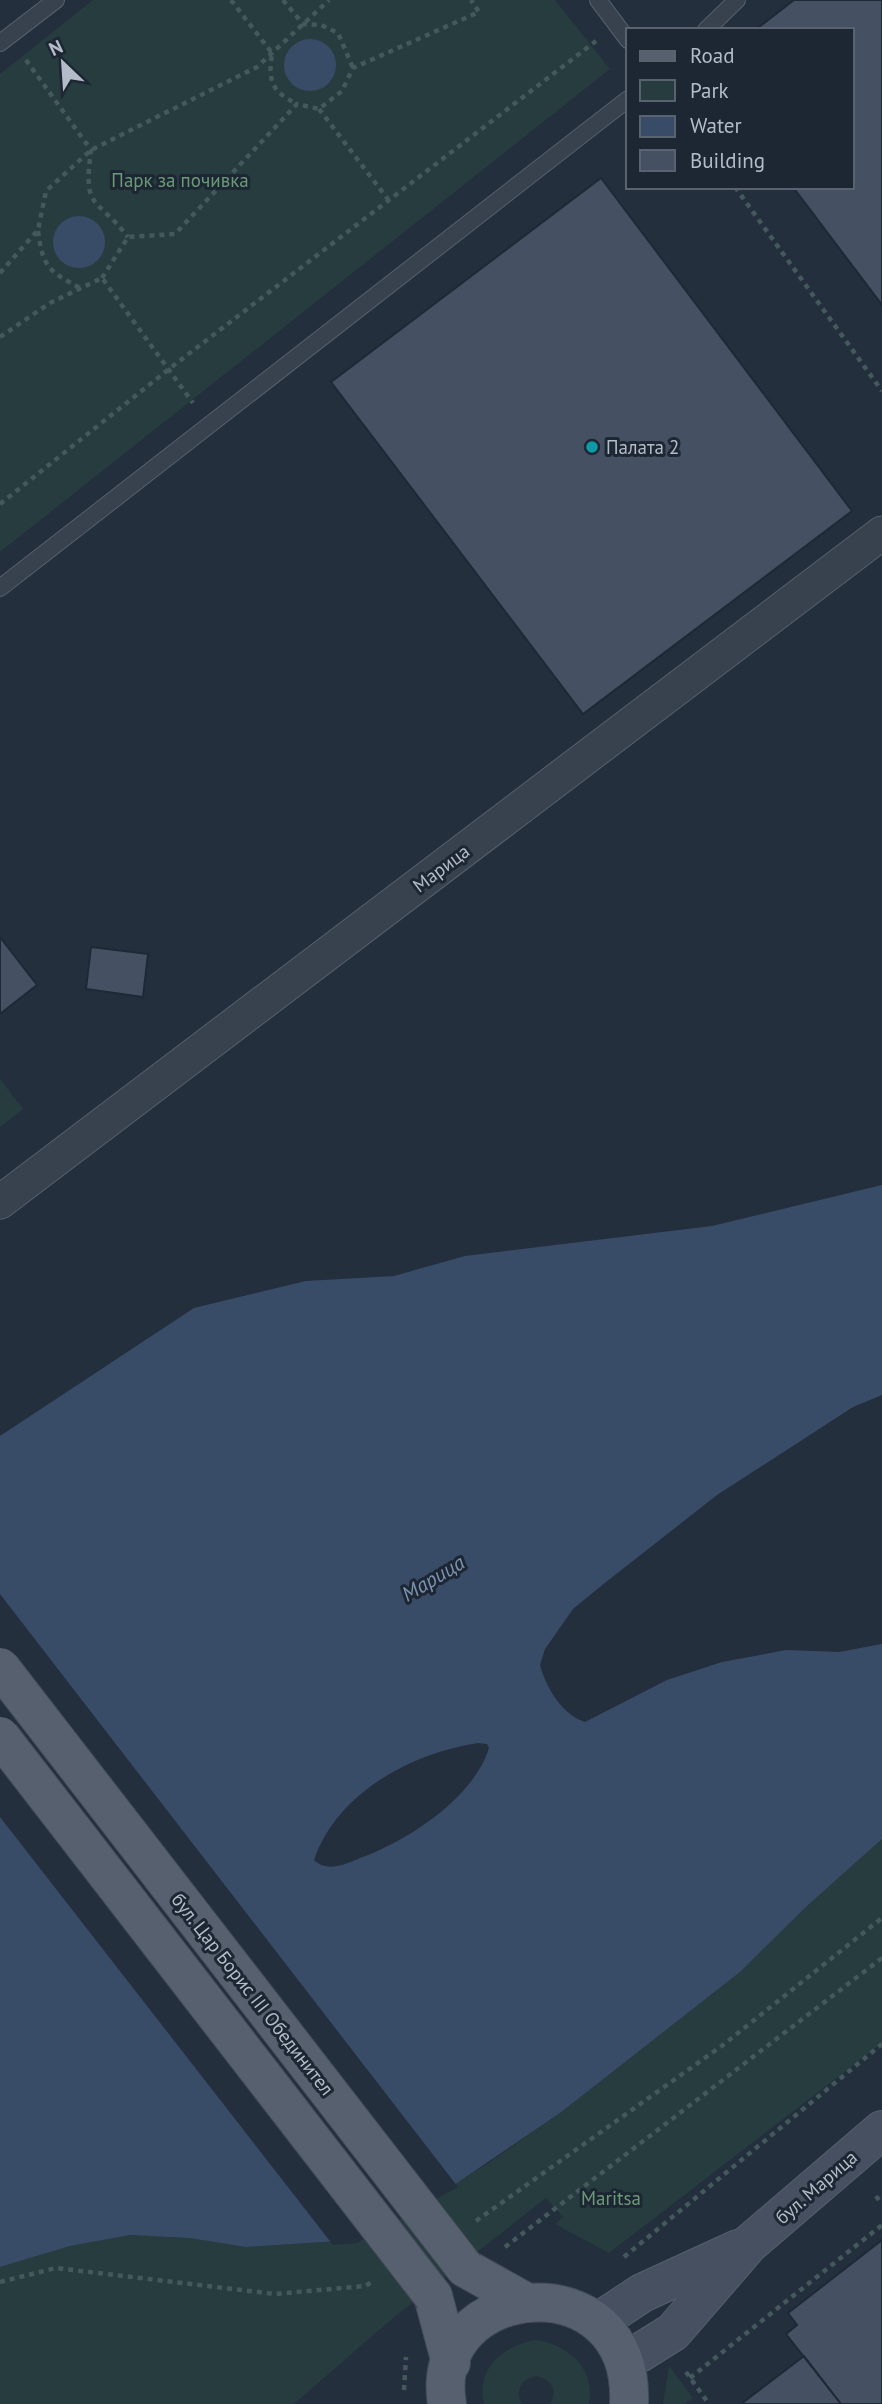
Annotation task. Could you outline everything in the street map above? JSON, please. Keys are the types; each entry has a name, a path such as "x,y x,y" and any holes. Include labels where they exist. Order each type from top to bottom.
{"main road":[{"name":"бул. Цар Борис III Обединител","path":"0,1667 465,2268 524,2301"},
{"name":"бул. Цар Борис III Обединител","path":"0,1736 433,2296 451,2363"},
{"name":"бул. Цар Борис III Обединител","path":"447,2404 451,2363 461,2340 479,2322 500,2308 524,2301 563,2304 598,2322 614,2340 625,2362 630,2385 629,2404"}],"street":[{"name":"Марица","path":"0,1202 882,533"},
{"name":"бул. Марица","path":"625,2362 673,2332 749,2244 882,2130"},
{"name":"бул. Марица","path":"598,2322 642,2293 749,2244"}],"lane":[{"path":"4,39 55,0"},
{"path":"598,0 626,37"},
{"path":"708,28 737,0"},
{"path":"0,588 626,101"}],"path":[{"path":"231,0 272,53 269,76 280,96 297,104 319,109 390,202"},
{"path":"284,0 303,24 321,25 338,33 353,68"},
{"path":"80,288 52,273 41,256 38,230 46,191 91,150 257,67 329,0"},
{"path":"319,109 342,91 353,68 480,12 471,0"},
{"path":"0,504 169,369 390,202 617,24"},
{"path":"4,39 91,150 86,185 93,204 110,215 128,237"},
{"path":"128,237 175,234 297,104"},
{"path":"736,189 882,391"},
{"path":"0,272 38,230"},
{"path":"0,337 50,303 102,278 128,237"},
{"path":"102,278 209,424"},
{"path":"470,2224 494,2211 723,2045 882,1919"},
{"path":"503,2248 882,1958"},
{"path":"876,2196 882,2204"},
{"path":"690,2378 882,2225"},
{"path":"0,2282 56,2268 275,2294 365,2286 376,2279"}],"green space":[{"name":"Парк за почивка","path":"93,0 555,0 610,69 0,552 0,74"},
{"path":"0,1079 23,1109 0,1127"},
{"name":"Maritsa","path":"882,1839 882,2043 609,2253 555,2224 563,2217 546,2198 393,2318 294,2404 0,2404 0,2267 70,2246 130,2235 189,2238 247,2247 355,2240 484,2166 560,2113 740,1972 807,1906"},
{"path":"537,2340 559,2347 577,2361 588,2380 589,2404 550,2404 554,2394 551,2385 545,2379 534,2376 520,2387 522,2404 484,2404 484,2379 495,2360 514,2347"},
{"path":"669,2366 693,2398 684,2404 663,2404"}],"water":[{"path":"310,39 320,41 328,47 334,55 334,75 328,83 320,89 310,91 300,89 292,83 286,75 284,65 286,55 292,47 300,41"},
{"path":"79,216 89,218 97,224 103,232 103,252 97,260 89,266 79,268 69,266 61,260 55,252 53,242 55,232 61,224 69,218"},
{"path":"882,1185 882,1395 853,1407 717,1495 606,1582 573,1609 545,1649 540,1665 556,1699 569,1713 585,1722 667,1680 722,1662 786,1650 839,1652 882,1644 882,1839 807,1906 740,1972 560,2113 439,2195 355,2240 246,2247 189,2238 130,2235 70,2246 0,2267 0,1436 194,1308 306,1281 394,1276 465,1256 712,1226","holes":["487,1744 489,1748 481,1766 469,1784 454,1801 417,1829 378,1851 343,1865 325,1866 314,1860 325,1836 340,1815 358,1796 380,1780 427,1756 453,1748"]}],"pier":[{"path":"0,1594 458,2187 357,2243 333,2245 0,1817"}],"building":[{"path":"794,0 882,0 882,305 795,189 854,189 854,28 758,28"},
{"name":"Палата 2","path":"601,178 852,511 583,714 331,382"},
{"path":"0,937 37,985 0,1014"},
{"path":"91,947 148,954 143,997 86,989"},
{"path":"882,2240 882,2404 841,2404 786,2334 797,2325 788,2313"},
{"path":"804,2356 841,2404 741,2404"}],"place":[{"name":"Палата 2","path":"592,447"}]}
